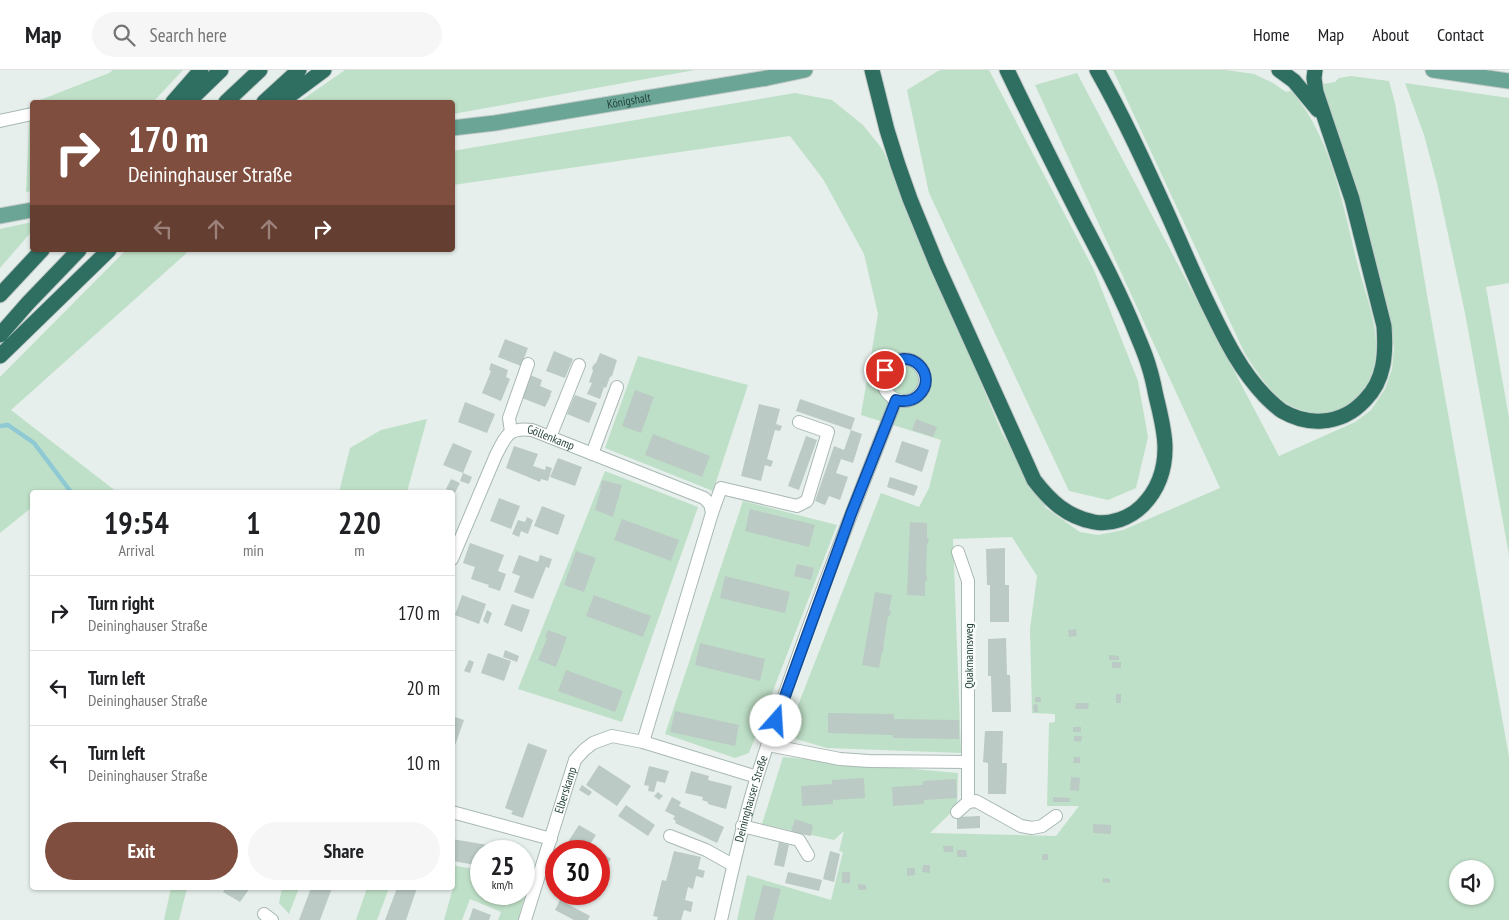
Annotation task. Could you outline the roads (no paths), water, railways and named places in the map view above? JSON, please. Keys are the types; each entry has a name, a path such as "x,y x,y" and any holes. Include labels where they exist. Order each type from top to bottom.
{"highway":[{"path":"175,100 201,70"},
{"path":"190,100 222,70"},
{"path":"228,100 260,70"},
{"path":"266,100 299,70"},
{"path":"284,100 324,70"},
{"path":"872,70 887,130 910,199 941,274 1034,480 1052,502 1064,511 1075,517 1107,523 1123,519 1137,511 1149,500 1157,488 1162,472 1165,448 1149,366 1126,309 1034,128 1007,70"},
{"path":"997,70 1034,128"},
{"path":"1279,70 1294,81 1322,115"},
{"path":"1100,73 1142,158 1205,298 1240,365 1254,384 1282,411 1295,417 1312,421 1328,421 1343,417 1354,410 1373,392 1380,379 1386,346 1384,326 1352,198 1337,152 1322,115 1316,92 1315,70"},
{"path":"0,295 40,252"},
{"path":"0,334 77,252"},
{"path":"0,356 107,252"}],"main road":[{"name":"Königshalt","path":"455,128 495,123 805,70"},
{"path":"1433,70 1509,81"},
{"path":"0,216 30,210"}],"street":[{"path":"0,121 30,114"},
{"path":"511,432 509,418 528,364"},
{"path":"550,437 579,365"},
{"path":"592,454 617,387"},
{"name":"Deininghauser Straße","path":"721,920 742,826 757,777 851,514 896,400"},
{"path":"643,742 720,488 797,506 807,501 828,432 799,422"},
{"name":"Göllenkamp","path":"455,551 504,439 511,432 520,429 532,430 704,498 710,504 712,513"},
{"name":"Quakmannsweg","path":"958,552 968,581 968,802"},
{"name":"Elberskamp","path":"525,920 575,760 593,743 612,736 643,742 757,777"},
{"path":"768,745 840,759 968,762"},
{"path":"957,812 968,802 976,801 1021,826 1032,828 1042,826 1056,816"},
{"path":"455,813 551,839"},
{"path":"742,826 799,840 808,855"},
{"path":"670,836 706,850 734,865"}],"waterway":[{"path":"0,426 8,425 34,443 69,490"}]}
